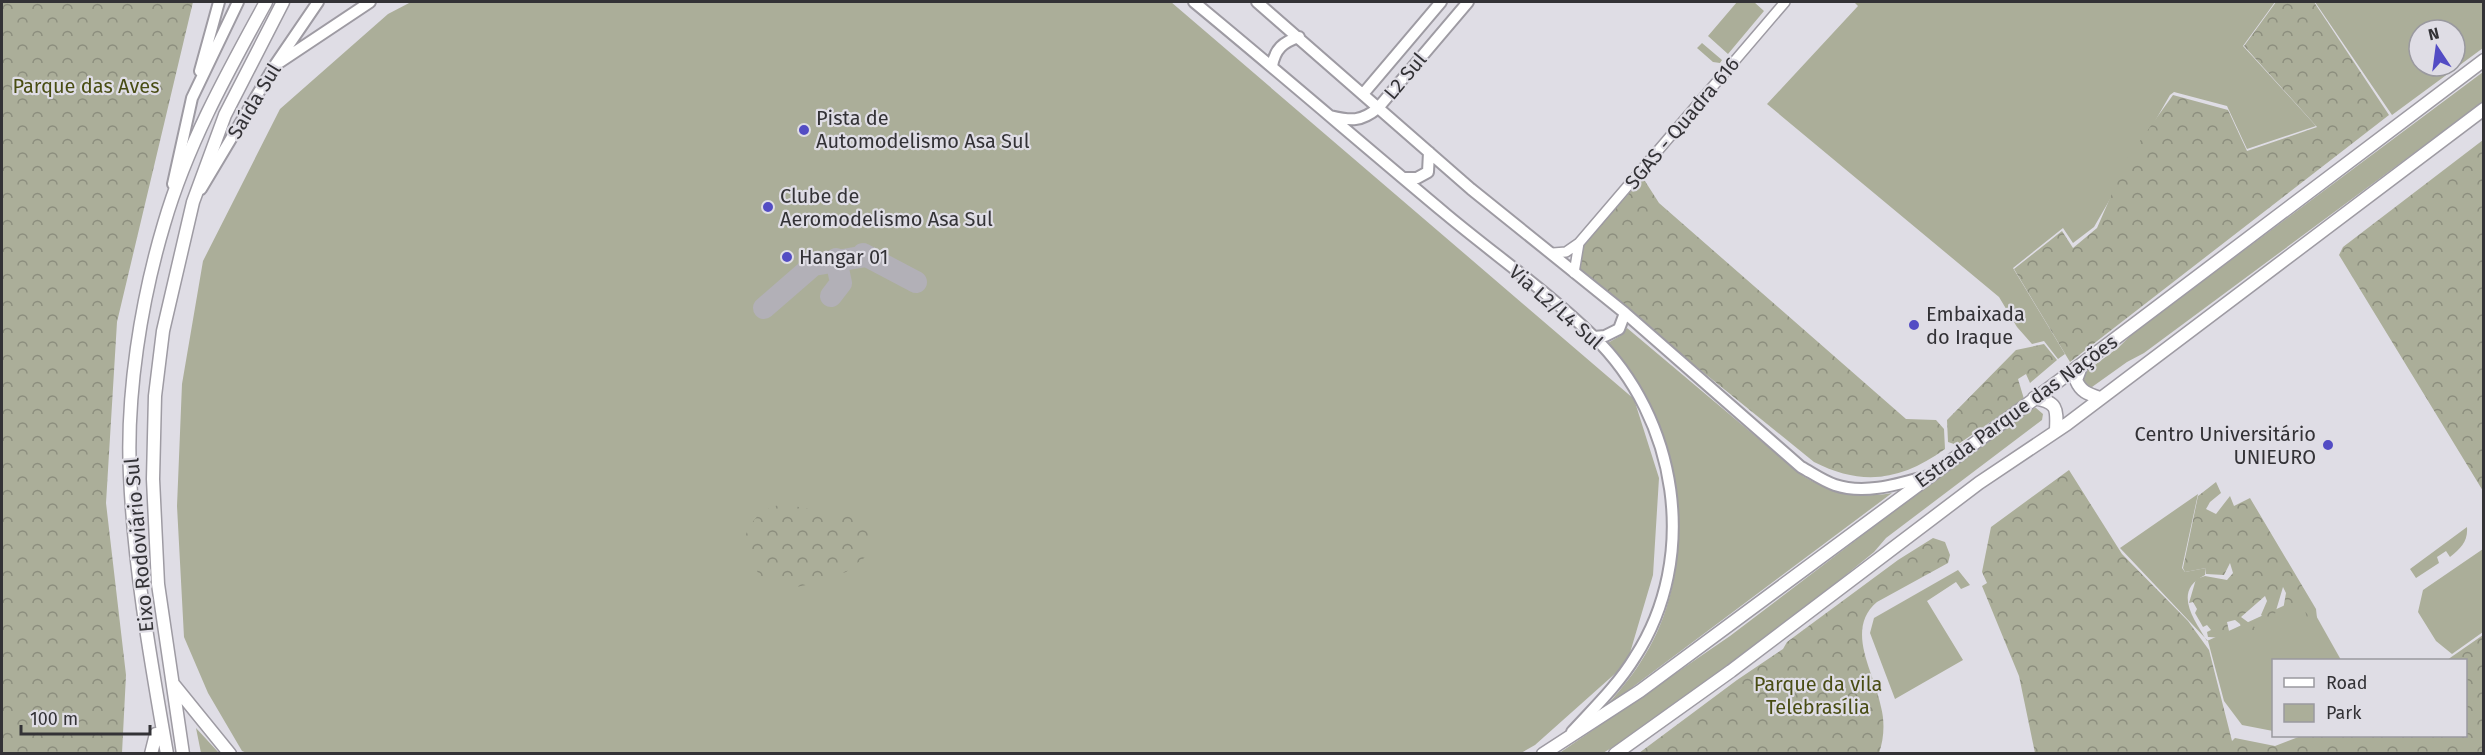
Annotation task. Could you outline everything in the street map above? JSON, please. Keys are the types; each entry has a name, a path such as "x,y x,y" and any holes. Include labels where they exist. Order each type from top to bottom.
{"highway":[{"name":"Eixo Rodoviário Sul","path":"167,753 138,571 129,474 132,396 148,285 164,223 195,139 266,2"},
{"name":"Eixo Rodoviário Sul","path":"184,749 158,584 153,479 155,396 163,331 194,202 225,115 283,2"},
{"name":"Estrada Parque das Nações","path":"1543,753 1562,743 1640,691 2083,363 2484,60"},
{"name":"Estrada Parque das Nações","path":"1615,753 1731,671 1979,483 2100,398 2484,109"},
{"path":"2083,363 2076,380 2079,387 2084,392 2100,398"},
{"path":"2034,398 2046,400 2053,405 2056,412 2056,430"},
{"path":"174,685 230,753"},
{"path":"156,691 156,734 159,753"},
{"path":"151,753 156,734"}],"main road":[{"path":"164,223 192,98 219,2"},
{"path":"192,98 238,2"},
{"name":"Saída Sul","path":"194,202 275,65 318,2"},
{"path":"275,65 370,2"},
{"name":"Via L2/L4 Sul","path":"1194,2 1594,337 1634,387 1660,440 1670,483 1673,532 1668,579 1635,657 1609,692 1562,743"},
{"name":"Via L2/L4 Sul","path":"1257,2 1429,152 1624,313 1801,467 1835,485 1857,489 1890,486 1928,476"},
{"name":"L2 Sul","path":"1363,94 1442,2"},
{"name":"L2 Sul","path":"1327,115 1357,121 1366,118 1378,108 1468,2"},
{"path":"1272,66 1278,48 1299,37"},
{"path":"1403,178 1417,178 1428,171 1429,152"},
{"path":"1594,337 1605,336 1619,328 1624,313"}],"street":[{"name":"SGAS - Quadra 616","path":"1553,253 1566,252 1579,243 1785,2"},
{"path":"1574,273 1574,261 1579,243"}],"green space":[{"name":"Parque das Aves","path":"2,2 193,2 117,322 106,503 126,675 122,753 2,753"},
{"path":"411,2 1171,2 1634,399 1659,478 1653,575 1627,663 1535,745 1521,753 247,753 242,751 208,693 184,637 177,506 182,384 203,261 280,109 388,14"},
{"path":"1737,2 1754,2 1764,11 1728,54 1708,36"},
{"path":"1854,2 2275,2 2243,46 2316,126 2247,149 2227,106 2174,92 2170,95 2094,227 2073,243 2063,228 2013,268 2065,354 2058,359 2044,341 2032,344 2017,327 1999,297 1767,104 1858,6"},
{"path":"2276,2 2314,2 2389,115 2070,362 2014,269 2062,231 2073,248 2097,228 2127,159 2173,95 2228,110 2247,151 2317,127 2244,46"},
{"path":"2315,2 2483,2 2483,48 2467,60 2467,18 2407,18 2407,78 2442,78 2392,115"},
{"path":"1702,43 1722,60 1720,63 1713,62 1697,48"},
{"path":"2483,72 2483,102 2144,353 2092,387 2086,386 2082,381 2084,373 2119,347 2133,333"},
{"path":"2483,140 2483,491 2339,255 2343,247"},
{"path":"1643,178 1659,203 1906,419 1936,420 1944,429 1945,449 1913,468 1882,476 1849,475 1814,462 1577,270 1583,244"},
{"path":"1627,328 1803,476 1824,487 1846,493 1880,495 1892,493 1606,707 1636,669 1657,633 1669,601 1676,567 1678,533 1677,498 1671,463 1661,431 1638,385 1606,344 1620,336"},
{"path":"2044,344 2057,360 2030,383 2026,374 2018,379 2024,399 1957,445 1948,442 1947,420 2016,350"},
{"path":"2036,408 2043,414 2042,420 1886,538 1874,552 1754,650 1630,737 1603,753 1558,754 1730,636 2028,409"},
{"path":"2069,470 2122,554 2188,621 2209,650 2232,741 2235,738 2275,746 2298,737 2467,737 2467,659 2448,659 2483,635 2483,753 2035,753 2019,676 1982,586 1987,583 1982,572 1991,527"},
{"path":"2216,482 2221,493 2210,502 2206,509 2216,514 2230,496 2234,506 2250,498 2316,609 2317,618 2307,618 2304,607 2296,614 2288,615 2283,610 2286,593 2283,587 2272,624 2261,615 2267,601 2265,596 2241,617 2256,628 2255,639 2244,636 2240,624 2235,620 2227,622 2229,631 2226,638 2208,637 2207,632 2211,630 2207,625 2203,627 2195,613 2197,609 2193,602 2189,603 2196,579 2205,576 2227,580 2233,573 2230,563 2224,575 2206,574 2206,568 2185,572 2183,568 2198,496"},
{"path":"2198,494 2182,568 2185,572 2206,568 2205,575 2195,582 2188,597 2192,615 2205,638 2120,548"},
{"path":"783,504 862,519 872,530 873,541 868,555 846,572 792,588 759,575 743,542 749,527 762,512"},
{"path":"2467,527 2465,541 2457,551 2450,557 2446,551 2437,557 2439,563 2416,578 2410,569"},
{"name":"Parque da vila Telebrasília","path":"1933,538 1945,542 1950,555 1948,563 1877,602 1867,613 1863,625 1864,652 1878,694 1883,719 1883,736 1879,753 1639,753 1737,680 1783,649 1787,642 1898,560"},
{"path":"2483,549 2483,632 2452,654 2436,641 2418,612 2423,590"},
{"path":"1958,570 1970,585 1961,589 1956,582 1927,601 1963,660 1895,699 1870,633 1874,618"},
{"path":"2305,596 2340,659 2272,659 2272,731 2242,725 2224,701 2208,641"},
{"path":"196,728 219,753 201,753"}],"taxiway":[{"path":"863,254 916,282"},
{"path":"814,265 866,256"},
{"path":"831,296 841,283 836,259"},
{"path":"764,308 817,262"}],"place":[{"name":"Pista de Automodelismo Asa Sul","path":"804,130"},
{"name":"Clube de Aeromodelismo Asa Sul","path":"768,207"},
{"name":"Hangar 01","path":"787,257"},
{"name":"Embaixada do Iraque","path":"1914,325"},
{"name":"Centro Universitário UNIEURO","path":"2328,445"}]}
